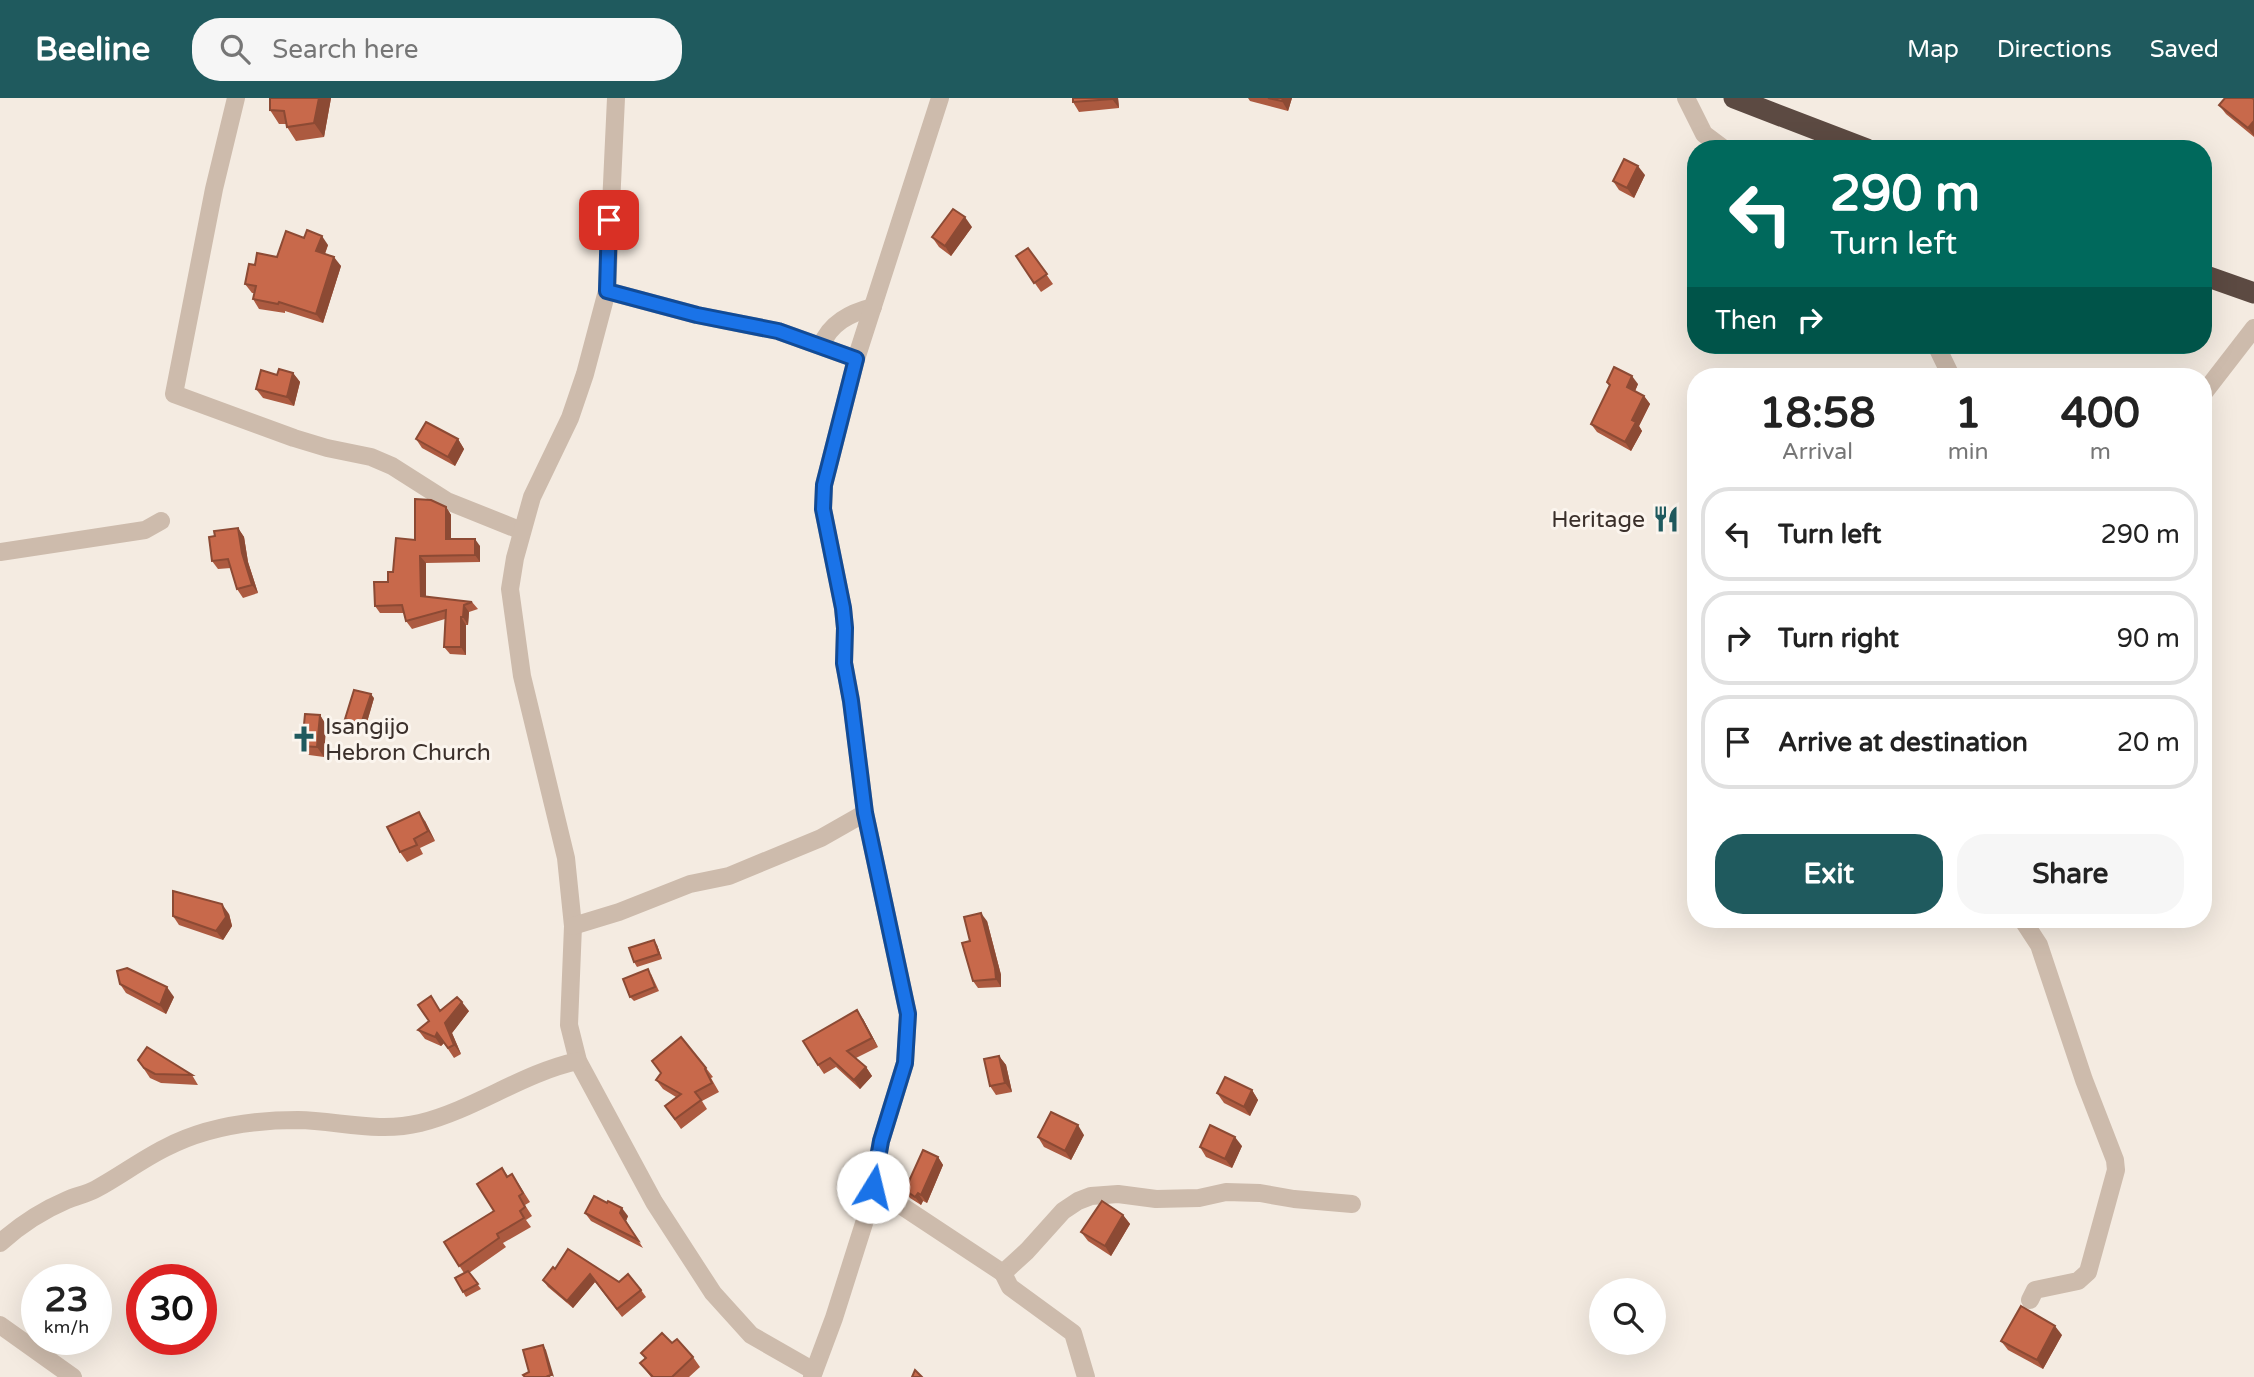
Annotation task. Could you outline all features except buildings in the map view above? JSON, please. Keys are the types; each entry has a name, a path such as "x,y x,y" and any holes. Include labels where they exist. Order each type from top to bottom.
{"highway":[{"path":"1734,98 1844,140"},
{"path":"2212,278 2254,293"}],"street":[{"path":"236,98 214,189 174,394 293,438 371,457 392,466 447,500 523,531"},
{"path":"616,98 607,291 570,418 532,497 514,558 510,589 522,676 566,858 573,926 569,1025 578,1061 654,1202 713,1293 751,1335 813,1374 849,1273 873,1187 881,1141 905,1063 908,1014 865,813 844,663 843,608 823,509 824,485 856,359 940,98"},
{"path":"1686,98 1704,134 1712,140"},
{"path":"607,291 697,315 778,331 856,359"},
{"path":"821,346 825,335 844,317 873,307"},
{"path":"2212,382 2254,328"},
{"path":"0,552 145,530 162,521"},
{"path":"573,926 619,912 690,884 729,876 821,838 865,813"},
{"path":"2028,928 2039,946 2084,1080 2112,1149 2116,1170 2088,1272 2078,1280 2035,1290 2031,1300"},
{"path":"0,1243 21,1225 47,1209 94,1191 167,1147 213,1128 298,1120 397,1127 420,1123 460,1110 537,1073 578,1061"},
{"path":"873,1187 1003,1273 1010,1287 1073,1333 1086,1377"},
{"path":"1003,1273 1063,1211 1091,1196 1118,1194 1156,1199 1199,1198 1226,1192 1352,1204"},
{"path":"0,1325 73,1377"}],"place":[{"name":"Heritage","path":"1666,519"},
{"name":"Isangijo Hebron Church","path":"304,739"}],"route":[{"path":"609,220 607,291 697,315 778,331 856,359 824,485 823,509 843,608 844,663 865,813 908,1014 905,1063 881,1141 873,1187"}]}
